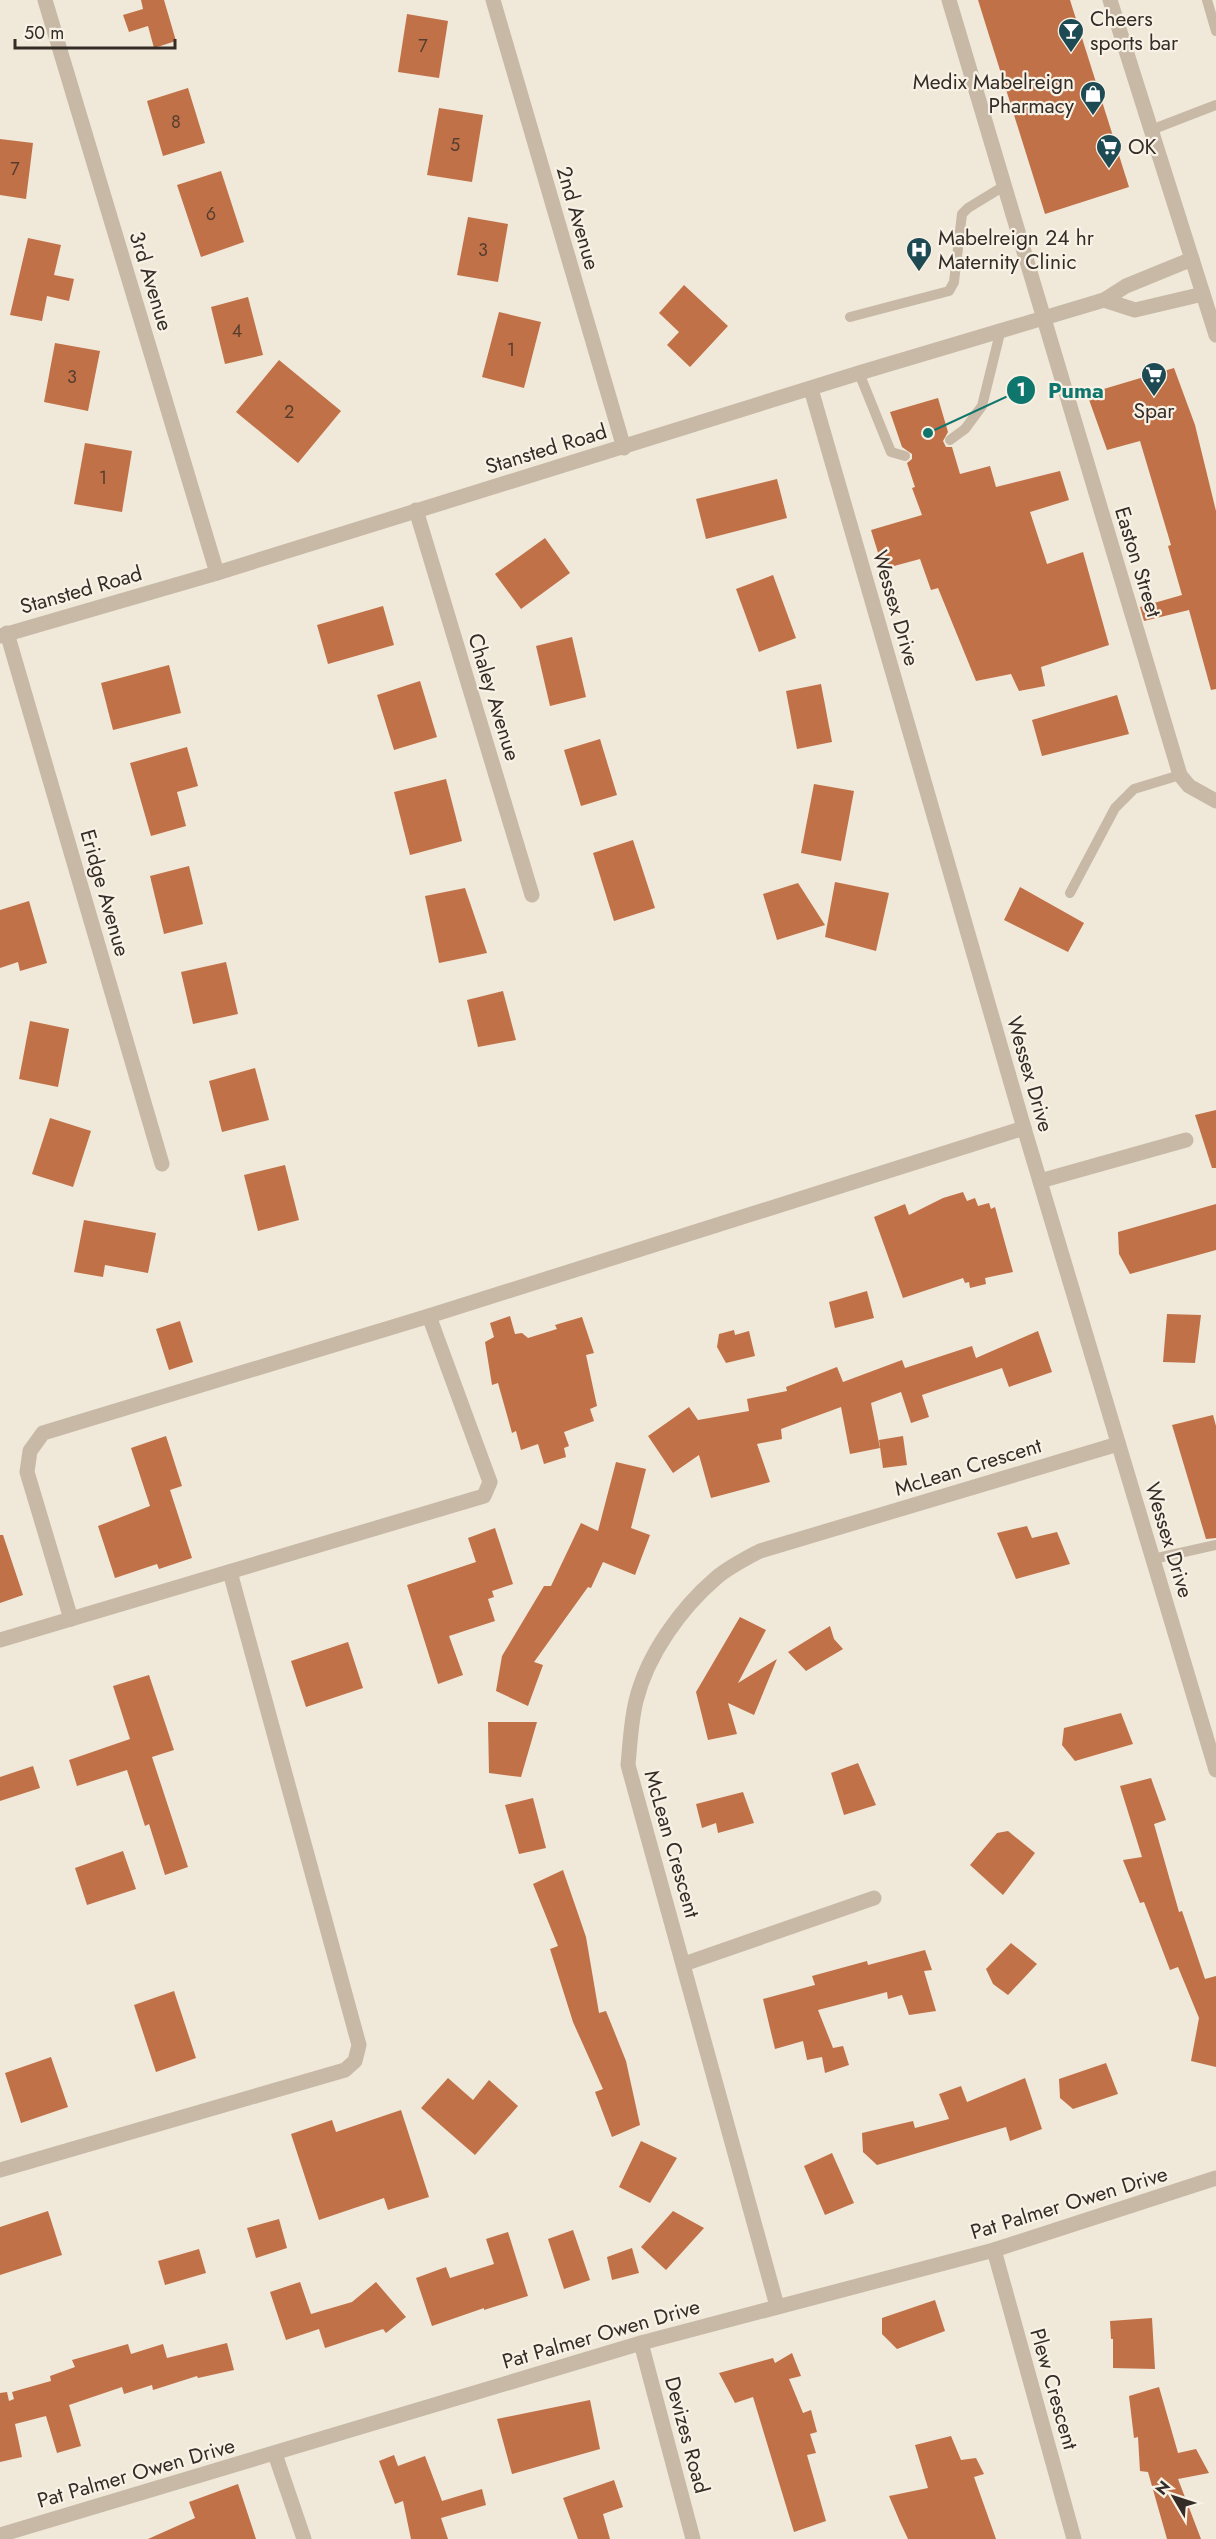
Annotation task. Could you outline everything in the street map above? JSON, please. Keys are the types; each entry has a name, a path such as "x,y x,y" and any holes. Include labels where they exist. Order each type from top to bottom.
{"street":[{"name":"3rd Avenue","path":"45,0 217,573"},
{"name":"2nd Avenue","path":"493,0 624,448"},
{"name":"Easton Street","path":"949,0 1180,775"},
{"path":"1110,0 1216,335"},
{"name":"Stansted Road","path":"4,635 217,573 1001,329 1104,300 1126,286 1192,259"},
{"path":"1104,300 1135,310 1203,294"},
{"name":"Wessex Drive","path":"811,389 1024,1128 1216,1770"},
{"name":"Chaley Avenue","path":"416,510 532,895"},
{"name":"Eridge Avenue","path":"4,635 162,1164"},
{"path":"1180,775 1189,786 1216,801"},
{"path":"70,1619 27,1473 30,1452 42,1433 429,1316 1024,1128"},
{"path":"1040,1181 1186,1140"},
{"path":"0,1640 484,1496 490,1482 429,1316"},
{"name":"McLean Crescent","path":"777,2307 628,1765 636,1701 648,1666 695,1599 717,1576 760,1551 1118,1444"},
{"path":"0,2170 345,2070 356,2061 359,2045 230,1572"},
{"path":"684,1964 874,1898"},
{"name":"Pat Palmer Owen Drive","path":"0,2535 641,2343 994,2250 1216,2178"},
{"name":"Plew Crescent","path":"994,2250 1074,2539"},
{"name":"Devizes Road","path":"641,2343 693,2539"},
{"path":"275,2454 304,2539"}],"lane":[{"path":"1207,0 1216,32"},
{"path":"1151,130 1216,105"},
{"path":"850,317 949,291 954,282 962,214 1004,186"},
{"path":"950,440 965,429 982,406 1001,329"},
{"path":"859,373 891,452 905,456"},
{"path":"1070,893 1116,808 1134,789 1180,775"},
{"path":"1153,1559 1216,1545"}],"building":[{"path":"141,0 164,0 176,41 154,48 148,26 129,32 123,15 143,9"},
{"path":"978,0 1070,0 1129,187 1045,214"},
{"path":"407,14 448,21 439,78 398,72"},
{"path":"188,88 205,143 163,156 147,101"},
{"path":"439,108 483,115 472,182 427,175"},
{"path":"0,139 33,143 26,199 0,195"},
{"path":"221,171 244,242 201,257 177,185"},
{"path":"468,217 508,224 498,282 457,275"},
{"path":"28,238 61,245 54,275 74,279 69,301 47,296 42,321 10,315"},
{"path":"684,285 728,326 690,367 667,345 679,332 659,313"},
{"path":"248,297 263,355 225,364 211,307"},
{"path":"499,312 541,322 524,388 482,377"},
{"path":"55,343 100,351 88,411 44,402"},
{"path":"279,360 341,411 298,463 236,412"},
{"path":"1174,368 1195,425 1216,511 1216,689 1211,690 1189,610 1144,621 1140,607 1182,595 1168,546 1171,545 1140,441 1107,450 1087,394"},
{"path":"938,398 948,432 943,441 946,447 952,447 960,474 990,466 996,487 1060,471 1069,500 1030,512 1047,564 1083,552 1109,645 1041,667 1045,686 1019,691 1011,674 976,681 938,588 931,590 920,559 883,569 871,530 922,515 912,488 915,487 907,463 912,459 912,454 902,447 890,412"},
{"path":"85,443 132,451 122,512 74,504"},
{"path":"777,479 787,518 706,539 696,499"},
{"path":"545,538 570,573 521,609 495,574"},
{"path":"773,575 796,638 759,652 736,589"},
{"path":"383,606 394,645 328,664 317,625"},
{"path":"572,637 586,697 550,706 536,646"},
{"path":"169,665 181,713 113,730 101,683"},
{"path":"420,681 437,737 394,750 377,695"},
{"path":"821,684 832,742 797,749 786,691"},
{"path":"1117,695 1129,734 1042,756 1032,720"},
{"path":"600,739 617,795 581,806 564,750"},
{"path":"187,747 198,786 177,792 186,826 151,836 130,763"},
{"path":"446,779 462,841 410,855 394,792"},
{"path":"814,784 854,791 841,861 801,853"},
{"path":"633,840 655,908 614,921 593,853"},
{"path":"189,866 203,924 164,934 150,876"},
{"path":"835,882 889,893 876,951 825,937"},
{"path":"798,883 825,925 777,940 763,894"},
{"path":"1020,887 1084,923 1068,952 1004,920"},
{"path":"465,888 487,953 439,963 425,896"},
{"path":"29,901 47,963 20,971 18,962 0,968 0,910"},
{"path":"226,962 238,1014 193,1024 181,972"},
{"path":"503,991 516,1040 478,1047 467,1000"},
{"path":"30,1021 69,1029 58,1087 19,1079"},
{"path":"255,1068 269,1120 222,1132 209,1081"},
{"path":"1216,1110 1216,1168 1212,1168 1195,1115"},
{"path":"50,1118 91,1131 73,1187 32,1174"},
{"path":"285,1165 299,1220 258,1231 244,1175"},
{"path":"963,1192 967,1201 975,1198 978,1206 989,1203 991,1209 995,1207 1013,1272 985,1278 986,1284 970,1288 969,1282 965,1283 963,1278 903,1298 874,1217 905,1204 909,1215 943,1198"},
{"path":"1216,1204 1216,1250 1130,1274 1119,1254 1118,1232"},
{"path":"84,1220 156,1233 148,1273 105,1265 103,1277 74,1272"},
{"path":"867,1291 874,1318 835,1328 829,1302"},
{"path":"1167,1314 1201,1315 1195,1363 1163,1362"},
{"path":"510,1316 515,1334 522,1333 528,1338 557,1329 555,1325 582,1317 594,1353 586,1355 597,1406 590,1409 594,1421 564,1432 569,1446 564,1448 566,1457 544,1464 538,1444 521,1450 516,1431 512,1433 498,1383 492,1385 485,1342 494,1337 490,1323"},
{"path":"180,1321 193,1362 169,1370 156,1329"},
{"path":"734,1330 735,1335 749,1331 755,1356 726,1363 717,1347 719,1334"},
{"path":"1038,1331 1052,1372 1009,1387 1002,1368 922,1395 929,1417 911,1423 901,1392 871,1403 880,1448 850,1454 841,1407 781,1429 782,1439 757,1444 770,1482 711,1498 699,1455 673,1473 648,1436 689,1407 698,1420 749,1411 747,1399 787,1391 786,1387 837,1367 843,1382 902,1360 905,1368 972,1346 976,1358"},
{"path":"1213,1415 1216,1426 1216,1538 1206,1539 1172,1425"},
{"path":"166,1436 182,1486 170,1490 192,1558 159,1569 157,1564 115,1578 98,1526 150,1506 131,1448"},
{"path":"903,1436 907,1465 883,1468 879,1440"},
{"path":"616,1462 646,1469 631,1528 650,1535 635,1575 603,1562 591,1588 588,1587 534,1662 543,1665 528,1706 496,1691 502,1656 544,1586 551,1586 581,1523 598,1531"},
{"path":"1027,1526 1032,1538 1057,1532 1070,1564 1016,1579 997,1533"},
{"path":"495,1528 513,1584 492,1591 494,1597 488,1599 495,1621 449,1636 463,1675 438,1684 407,1585 476,1562 468,1538"},
{"path":"0,1535 3,1535 23,1595 0,1603"},
{"path":"740,1617 766,1630 738,1683 777,1659 754,1715 728,1703 737,1734 708,1740 696,1692"},
{"path":"830,1626 834,1639 843,1649 806,1671 788,1652"},
{"path":"348,1642 363,1688 306,1707 291,1661"},
{"path":"149,1675 174,1750 152,1757 188,1867 165,1875 149,1824 145,1826 127,1770 77,1786 69,1760 130,1739 113,1686"},
{"path":"1121,1713 1133,1744 1075,1761 1062,1745 1064,1728"},
{"path":"488,1722 537,1722 521,1777 489,1773"},
{"path":"858,1763 876,1805 844,1815 831,1773"},
{"path":"33,1766 40,1788 0,1801 0,1777"},
{"path":"1151,1778 1166,1820 1154,1824 1179,1912 1182,1911 1205,1979 1216,1976 1216,2067 1191,2061 1199,2018 1178,1967 1170,1970 1144,1902 1140,1903 1123,1860 1142,1857 1120,1786"},
{"path":"743,1792 754,1823 718,1833 716,1823 702,1828 696,1804"},
{"path":"533,1798 546,1848 519,1854 505,1805"},
{"path":"1008,1831 1035,1853 1003,1895 970,1865 997,1833"},
{"path":"123,1851 136,1889 87,1905 75,1868"},
{"path":"563,1870 586,1937 599,2013 606,2011 626,2061 640,2125 612,2137 595,2092 603,2089 573,2022 550,1949 558,1946 533,1884"},
{"path":"1011,1943 1037,1964 1008,1995 993,1984 986,1969"},
{"path":"925,1950 932,1970 924,1971 936,2011 909,2015 902,1995 888,1999 887,1992 818,2010 833,2048 843,2046 849,2065 825,2073 822,2057 807,2060 803,2041 775,2049 763,1999 815,1985 812,1976 867,1961 868,1965"},
{"path":"174,1991 196,2058 156,2072 134,2005"},
{"path":"51,2057 68,2107 21,2123 5,2073"},
{"path":"1106,2063 1118,2094 1073,2109 1060,2098 1059,2079"},
{"path":"448,2078 473,2100 489,2080 518,2106 475,2155 421,2108"},
{"path":"1025,2078 1042,2129 1010,2141 1006,2127 877,2165 863,2152 862,2133 913,2121 915,2128 949,2119 939,2094 961,2086 967,2102"},
{"path":"401,2110 429,2197 388,2210 384,2198 319,2220 291,2134 332,2120 336,2132"},
{"path":"641,2141 677,2158 650,2203 619,2187"},
{"path":"832,2153 854,2203 825,2215 804,2166"},
{"path":"48,2211 62,2255 0,2275 0,2227"},
{"path":"673,2211 704,2228 666,2270 641,2247"},
{"path":"279,2219 287,2248 256,2258 247,2228"},
{"path":"573,2230 590,2280 564,2289 548,2239"},
{"path":"508,2232 528,2296 432,2326 416,2278 446,2267 450,2278 494,2264 486,2239"},
{"path":"632,2248 639,2273 612,2280 607,2257"},
{"path":"199,2249 206,2273 165,2285 158,2261"},
{"path":"300,2282 311,2314 352,2302 376,2282 406,2317 386,2333 383,2329 325,2348 319,2329 286,2340 270,2292"},
{"path":"935,2300 945,2331 897,2349 882,2334 882,2318"},
{"path":"1152,2318 1155,2369 1113,2368 1113,2339 1111,2339 1110,2321"},
{"path":"227,2343 234,2370 198,2378 197,2376 153,2390 152,2385 124,2394 122,2387 69,2405 81,2446 57,2453 46,2416 15,2424 22,2457 0,2462 0,2393 7,2392 9,2401 14,2399 12,2392 51,2381 50,2376 75,2367 72,2360 128,2344 131,2354 163,2344 167,2358"},
{"path":"792,2353 801,2376 789,2379 803,2413 811,2410 817,2432 810,2434 816,2453 807,2455 826,2521 794,2532 753,2397 735,2403 719,2373 773,2358 775,2363"},
{"path":"1159,2387 1178,2453 1196,2449 1209,2473 1178,2479 1201,2539 1167,2539 1148,2472 1140,2471 1138,2437 1134,2438 1129,2396"},
{"path":"590,2400 600,2449 512,2474 497,2419"},
{"path":"951,2436 961,2460 976,2458 984,2474 974,2477 996,2539 908,2539 900,2522 889,2496 928,2488 915,2445"},
{"path":"394,2455 398,2466 425,2456 442,2501 482,2489 486,2505 441,2518 448,2539 411,2539 403,2501 395,2504 379,2461"},
{"path":"614,2480 623,2507 603,2514 610,2539 578,2539 563,2498"},
{"path":"238,2484 256,2539 148,2539 195,2518 189,2502"}],"place":[{"name":"Cheers sports bar","path":"1071,54"},
{"name":"Medix Mabelreign Pharmacy","path":"1093,117"},
{"name":"OK","path":"1109,170"},
{"name":"Mabelreign 24 hr Maternity Clinic","path":"919,273"},
{"name":"Spar","path":"1154,398"},
{"name":"Puma","path":"928,433"}]}
